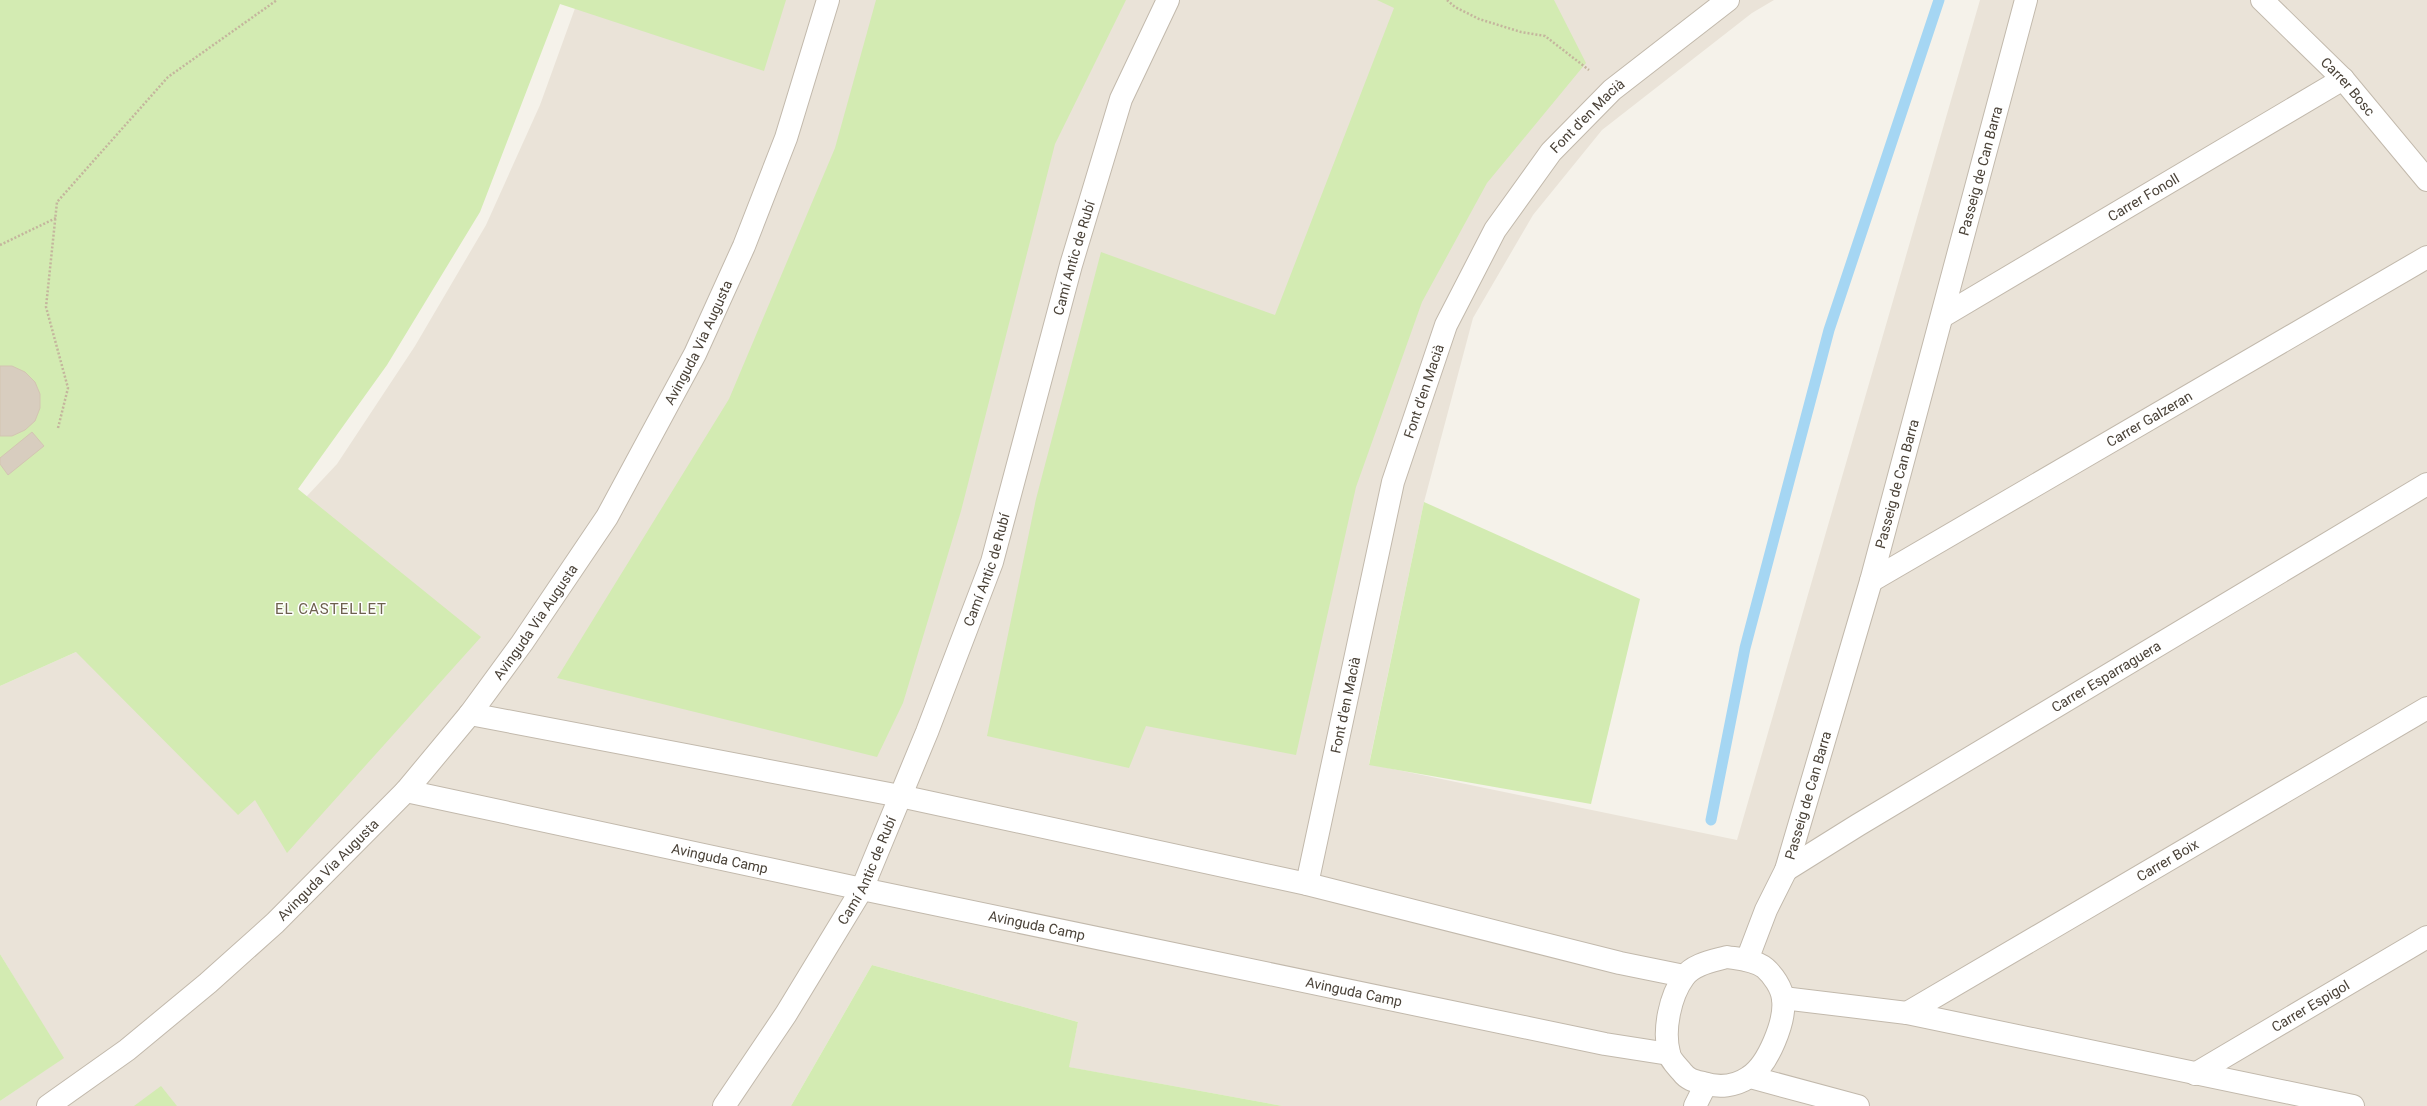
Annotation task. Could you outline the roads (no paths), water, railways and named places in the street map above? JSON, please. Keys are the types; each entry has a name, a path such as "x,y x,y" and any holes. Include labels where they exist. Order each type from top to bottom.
{"street":[{"name":"Avinguda Via Augusta","path":"48,1106 128,1050 208,983 275,923 406,791 470,714 522,643 607,517 694,354 744,246 786,138 828,0"},
{"name":"Camí Antic de Rubí","path":"724,1106 786,1014 862,889 927,732 992,562 1071,265 1121,99 1168,0"},
{"name":"Font d'en Macià","path":"1307,884 1393,482 1446,325 1495,230 1552,152 1612,90 1728,0"},
{"name":"Passeig de Can Barra","path":"1747,960 1766,910 1786,870 1871,581 1943,316 2026,0"},
{"name":"Carrer Bosc","path":"2262,0 2343,79 2427,180"},
{"name":"Carrer Fonoll","path":"1943,316 2343,79"},
{"name":"Carrer Galzeran","path":"1871,581 2427,257"},
{"name":"Carrer Esparraguera","path":"1786,870 1858,825 2427,484"},
{"name":"Carrer Boix","path":"1907,1013 2427,708"},
{"path":"470,714 900,796 1307,884 1620,963 1684,976"},
{"name":"Avinguda Camp","path":"406,791 862,889 1604,1044 1669,1054"},
{"name":"Carrer Espigol","path":"2195,1074 2427,937"},
{"path":"1727,957 1747,960 1764,967 1778,983 1783,998 1781,1027 1764,1061 1750,1077 1730,1086 1706,1084 1686,1078 1669,1054 1666,1033 1674,997 1684,976 1698,966 1727,957"},
{"path":"1783,998 1907,1013 2353,1106"},
{"path":"1750,1077 1858,1106"},
{"path":"1695,1106 1706,1084"}],"waterway":[{"path":"1711,820 1745,648 1829,330 1939,0"}],"district":[{"name":"EL CASTELLET","path":"331,609"}]}
